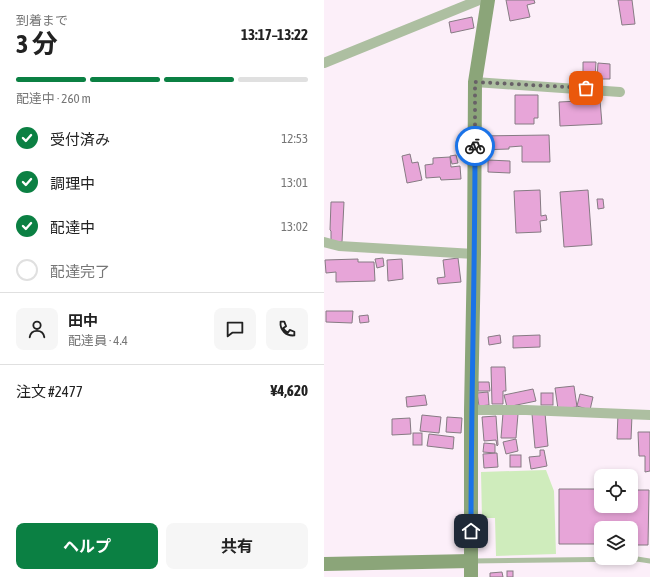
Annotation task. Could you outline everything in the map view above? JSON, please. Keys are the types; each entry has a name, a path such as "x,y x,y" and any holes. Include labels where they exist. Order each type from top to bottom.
{"main road":[{"path":"471,577 471,410 475,82 488,0"},
{"path":"324,564 471,561"}],"street":[{"path":"324,63 479,0"},
{"path":"475,82 620,92"},
{"path":"324,242 339,246 474,254"},
{"path":"471,410 526,410 650,415"}],"lane":[{"path":"471,561 650,560"}],"green space":[{"path":"546,470 554,491 556,554 496,556 495,518 482,518 481,472"}],"building":[{"path":"506,0 534,0 535,3 527,5 530,17 510,21"},
{"path":"618,0 632,0 635,24 622,25"},
{"path":"472,17 474,28 451,33 449,22"},
{"path":"583,62 596,62 595,78 583,77"},
{"path":"598,63 610,64 610,79 597,79"},
{"path":"515,95 538,95 538,118 534,118 534,124 515,124"},
{"path":"600,100 602,124 560,126 559,102"},
{"path":"549,135 550,162 522,162 522,146 509,147 509,149 478,150 478,136"},
{"path":"410,154 412,163 418,162 422,180 407,183 402,156"},
{"path":"456,155 458,163 452,164 450,156"},
{"path":"450,157 451,167 460,166 461,179 441,180 440,177 426,178 425,165 433,164 433,158"},
{"path":"488,160 510,161 510,173 488,172"},
{"path":"540,190 541,216 546,215 547,220 540,221 541,232 516,233 514,191"},
{"path":"588,190 592,245 564,247 560,192"},
{"path":"597,199 603,199 604,208 598,209"},
{"path":"331,202 344,202 342,242 331,241"},
{"path":"383,258 384,266 377,268 375,259"},
{"path":"458,258 461,282 438,284 437,278 445,277 443,260"},
{"path":"358,259 358,262 374,262 375,281 336,282 336,272 326,273 325,260"},
{"path":"402,259 403,279 388,281 387,260"},
{"path":"326,311 353,311 352,323 326,322"},
{"path":"368,315 369,322 360,323 359,316"},
{"path":"500,335 501,343 489,345 488,337"},
{"path":"540,335 540,347 513,348 513,336"},
{"path":"491,367 505,367 506,391 503,391 503,404 492,404"},
{"path":"478,382 489,382 490,391 478,391"},
{"path":"574,386 577,407 558,409 555,388"},
{"path":"533,389 536,401 507,407 504,395"},
{"path":"488,392 489,405 479,406 477,393"},
{"path":"541,393 553,393 553,405 541,405"},
{"path":"580,394 593,397 590,410 577,406"},
{"path":"425,395 427,405 407,407 406,397"},
{"path":"503,413 518,414 516,438 501,438"},
{"path":"545,413 548,446 535,448 532,414"},
{"path":"618,414 632,415 631,439 617,439"},
{"path":"422,415 441,417 439,433 420,431"},
{"path":"496,416 497,446 496,440 484,441 482,417"},
{"path":"447,417 462,418 461,433 446,432"},
{"path":"410,418 411,434 392,435 392,419"},
{"path":"638,432 650,432 650,471 645,472 645,456 639,456"},
{"path":"413,433 422,433 422,445 413,445"},
{"path":"429,434 454,437 453,449 427,446"},
{"path":"516,439 518,451 506,454 503,442"},
{"path":"484,443 495,444 495,453 483,452"},
{"path":"540,450 544,450 547,466 531,469 529,457 540,456"},
{"path":"497,453 498,467 484,468 483,454"},
{"path":"510,455 521,455 521,467 510,467"},
{"path":"559,489 594,489 594,513 638,513 638,490 649,490 648,545 638,545 638,521 594,521 594,544 559,544"},
{"path":"507,571 513,571 513,577 507,577"},
{"path":"502,572 503,577 490,577 490,573"}],"way so far":[{"path":"475,146 475,82 586,88"}],"route":[{"path":"471,531 471,410 475,146"}]}
